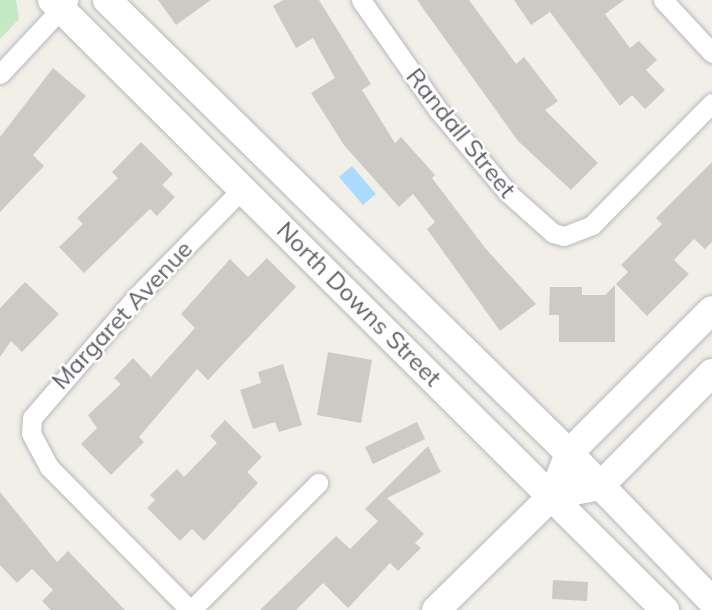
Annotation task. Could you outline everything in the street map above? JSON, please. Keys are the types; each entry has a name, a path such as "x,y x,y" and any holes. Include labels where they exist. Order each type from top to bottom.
{"street":[{"name":"North Downs Street","path":"107,0 569,453 712,601"},
{"name":"Randall Street","path":"361,0 438,110 508,193 553,233 582,231 712,103"},
{"path":"663,0 712,53"},
{"name":"North Downs Street","path":"61,3 242,189 553,495 665,610"},
{"path":"0,74 61,3"},
{"name":"Margaret Avenue","path":"191,610 39,454 31,433 37,408 242,189"},
{"path":"436,610 553,495 569,453 712,310"},
{"path":"553,495 600,486 712,373"},
{"path":"191,610 318,483"}],"green space":[{"path":"0,0 16,0 19,19 0,39"}],"water":[{"path":"352,166 376,194 363,205 339,177"}],"building":[{"path":"158,0 211,0 176,25"},
{"path":"283,0 319,0 371,84 362,90 395,143 401,137 435,175 432,178 486,249 536,304 500,331 427,229 435,222 413,194 399,207 344,145 311,93 335,78 313,38 296,48 273,6"},
{"path":"417,0 469,0 516,64 524,57 558,101 545,110 598,163 571,190 518,141"},
{"path":"514,0 624,0 605,14 630,48 639,41 657,60 646,70 665,90 645,109 632,95 620,106 550,12 531,25"},
{"path":"53,68 86,96 33,155 44,166 0,212 0,137"},
{"path":"141,142 173,174 162,185 175,197 157,216 150,209 84,273 59,247 83,224 77,218 118,178 112,172"},
{"path":"712,162 712,242 705,249 694,239 674,260 689,274 647,316 616,284 628,272 621,265 662,224 656,218"},
{"path":"267,258 296,287 208,380 197,369 139,437 144,442 111,475 81,444 97,428 88,415 121,384 114,378 133,358 151,377 195,328 181,314 230,259 248,277"},
{"path":"25,282 59,314 22,352 11,341 0,357 0,308"},
{"path":"615,285 615,342 559,342 559,315 549,315 550,287 582,287 582,295 605,295"},
{"path":"328,352 372,360 361,423 317,415"},
{"path":"283,364 302,425 279,432 275,422 253,429 240,390 261,383 258,372"},
{"path":"225,420 262,457 247,472 258,483 204,541 192,529 180,541 147,508 155,500 150,495 177,469 184,477 217,443 210,436"},
{"path":"417,422 425,439 373,464 365,447"},
{"path":"428,446 441,472 387,498 424,534 415,543 421,548 398,571 390,563 348,608 323,583 296,610 260,610 336,536 350,549 378,521 365,509"},
{"path":"0,492 57,562 68,551 125,610 51,610 42,601 53,590 32,569 17,583 0,565"},
{"path":"553,580 588,582 587,601 552,599"}]}
